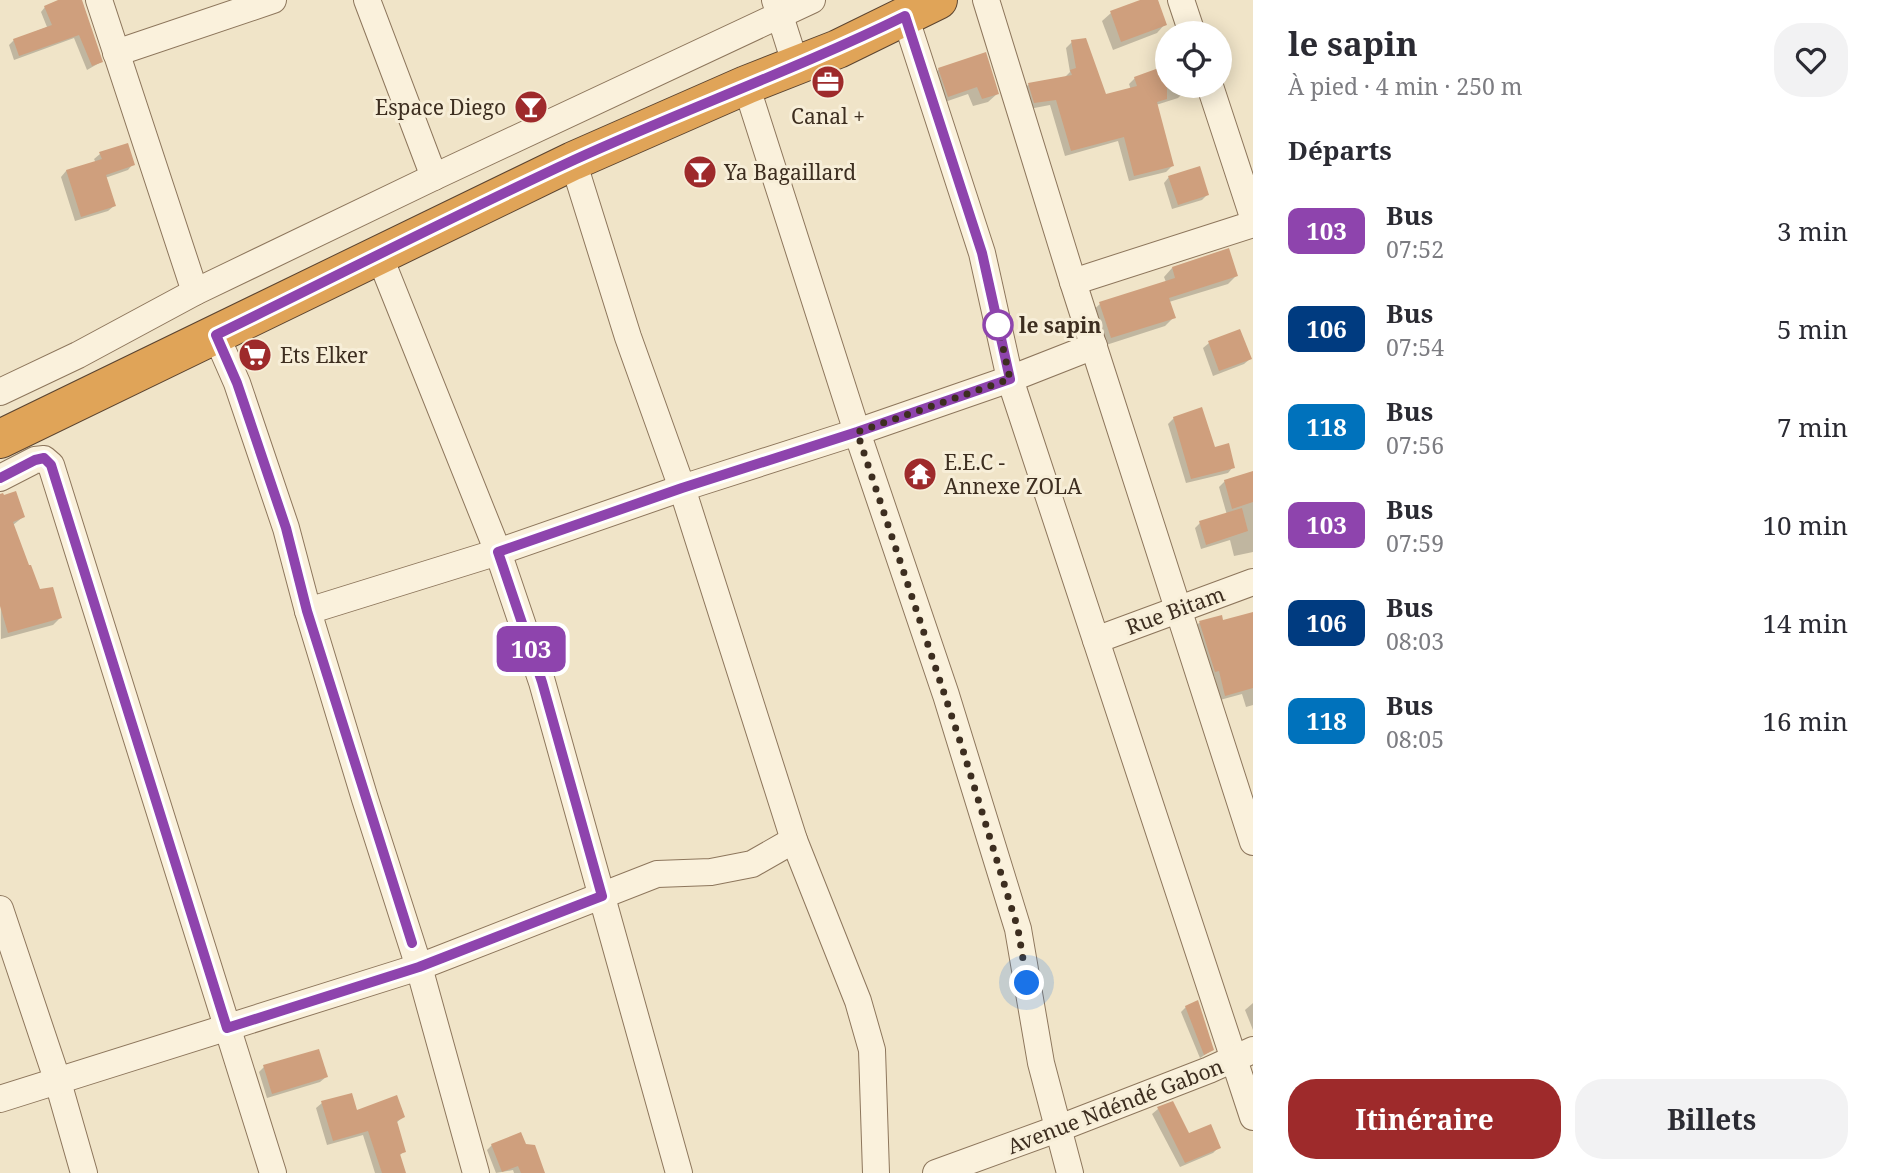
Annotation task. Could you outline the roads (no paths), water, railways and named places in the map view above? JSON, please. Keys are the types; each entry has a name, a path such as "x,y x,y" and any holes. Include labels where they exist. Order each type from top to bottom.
{"highway":[{"path":"0,439 573,161 746,85 838,49 921,8"}],"street":[{"path":"99,0 195,292"},
{"path":"116,53 273,0"},
{"path":"367,0 434,177"},
{"path":"1,388 78,355 195,292 777,7 812,0"},
{"path":"986,0 1073,282 1253,842"},
{"path":"1181,0 1188,21"},
{"path":"777,7 796,65"},
{"path":"921,8 982,253 1010,379 1096,639 1243,1055 1253,1116"},
{"path":"746,85 857,432 946,695 1018,929 1041,1063 1070,1173"},
{"path":"1073,282 1252,214 1214,98"},
{"path":"573,161 628,337 682,488 794,840 858,1001 872,1050 876,1173"},
{"path":"379,255 498,552 542,682 679,1173"},
{"path":"216,335 237,383 286,528 307,611 419,967 475,1173"},
{"path":"307,611 498,552 682,488 857,432 1010,379 1094,346"},
{"path":"0,478 35,460 44,458 51,465 273,1173"},
{"name":"Rue Bitam","path":"1096,639 1253,582"},
{"path":"0,1099 419,967 657,874 711,872 752,864 794,840"},
{"path":"0,909 58,1082 84,1173"},
{"name":"Avenue Ndéndé Gabon","path":"936,1173 1057,1129 1243,1055"}],"place":[{"name":"Canal +","path":"828,82"},
{"name":"Espace Diego","path":"531,107"},
{"name":"Ya Bagaillard","path":"700,172"},
{"name":"le sapin","path":"998,325"},
{"name":"Ets Elker","path":"255,355"},
{"name":"E.E.C - Annexe ZOLA","path":"920,474"}]}
